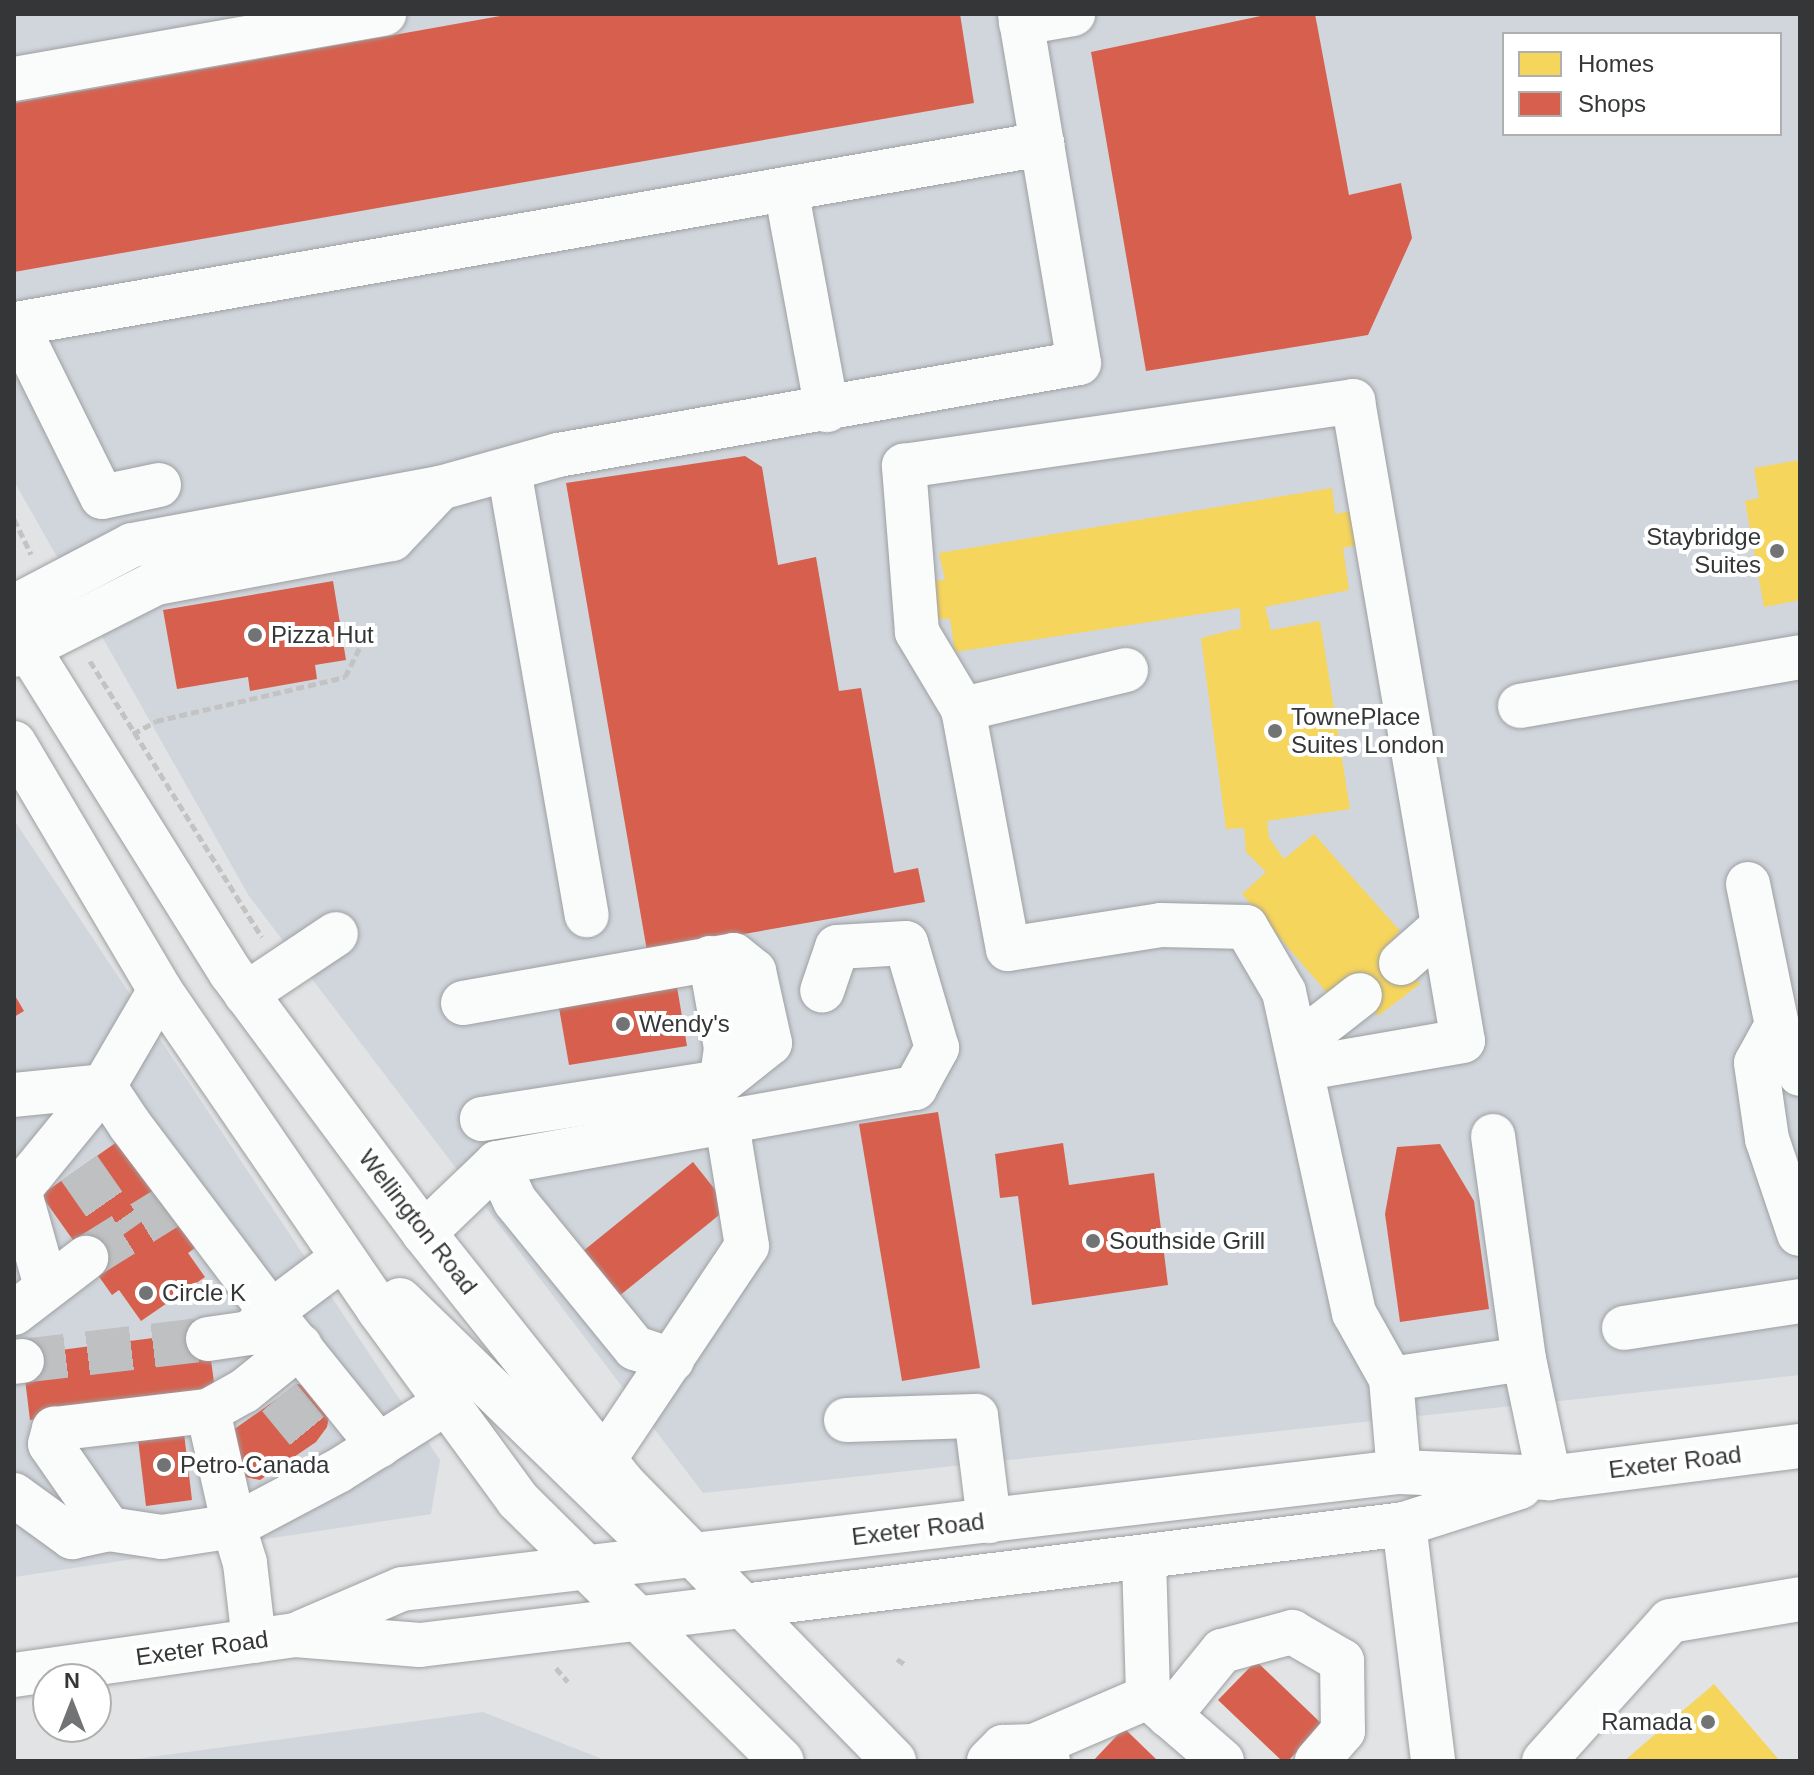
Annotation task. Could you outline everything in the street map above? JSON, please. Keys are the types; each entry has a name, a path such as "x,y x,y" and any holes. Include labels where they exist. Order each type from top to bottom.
{"main road":[{"path":"14,79 384,14"},
{"path":"31,597 132,545 440,488 558,455 827,410 1079,363 1020,19 1073,14"},
{"path":"159,485 102,497 16,324 1042,144"},
{"path":"786,189 827,410"},
{"path":"1298,1057 1463,1041 1353,401 904,466 917,632 963,709 1008,949 1161,925 1246,927 1284,992 1298,1057 1354,1313 1391,1379 1399,1472"},
{"path":"509,470 587,915"},
{"path":"18,643 69,626 156,583 383,542 399,533 440,488"},
{"name":"Wellington Road","path":"18,643 246,994 424,1233 681,1556 743,1606 894,1761"},
{"path":"1520,706 1800,657"},
{"path":"963,709 1126,670"},
{"path":"14,743 160,990 343,1258 518,1500 782,1761"},
{"path":"1748,884 1777,1025 1800,1074"},
{"path":"1401,963 1443,926"},
{"path":"246,994 336,934"},
{"path":"482,1119 724,1103 844,1104 915,1088 937,1048 906,943 837,947 822,991"},
{"path":"424,1233 497,1163 724,1103 770,1043 751,964 734,955 463,1003"},
{"path":"30,1300 19,1190 70,1154 104,1086 160,990"},
{"path":"1298,1057 1360,995"},
{"path":"1777,1025 1756,1063 1767,1139 1800,1235"},
{"path":"14,1095 104,1086"},
{"path":"104,1086 178,1201 379,1446"},
{"path":"605,1458 747,1246 724,1103"},
{"path":"1493,1136 1524,1359 1549,1478"},
{"path":"497,1163 515,1201 635,1348 672,1360"},
{"path":"306,1204 513,1415 681,1556"},
{"path":"30,1300 86,1258"},
{"path":"208,1339 250,1333 271,1312 343,1258"},
{"path":"1624,1328 1800,1301"},
{"path":"109,1529 50,1444 54,1429 208,1411 272,1386 300,1346"},
{"path":"1391,1379 1524,1359"},
{"path":"14,1495 72,1537 109,1529 162,1537 234,1526 327,1457 379,1446 447,1402"},
{"path":"208,1411 234,1526 275,1638"},
{"path":"846,1420 976,1416 989,1521"},
{"name":"Exeter Road","path":"275,1638 402,1589 1399,1472 1549,1478 1800,1446"},
{"name":"Exeter Road","path":"14,1675 275,1638 420,1645 635,1617 1144,1559 1404,1524 1549,1478"},
{"path":"1404,1524 1433,1761"},
{"path":"1144,1559 1159,1706 1222,1761"},
{"path":"1544,1761 1670,1621 1800,1599"},
{"path":"989,1761 1003,1747 1041,1754 1159,1706 1222,1651 1292,1632 1342,1661 1343,1731 1317,1761"}],"path":[{"path":"14,519 31,597"},
{"path":"69,626 133,734 283,969"},
{"path":"94,757 156,721 345,677 366,635"},
{"path":"897,1659 906,1665"},
{"path":"556,1668 568,1682"}],"shaded area":[{"path":"14,14 1800,14 1800,1375 703,1493 249,896 14,481"},
{"path":"14,820 440,1460 431,1514 14,1577"},
{"path":"483,1712 607,1761 122,1761"}],"building: Homes":[{"name":"Staybridge Suites","path":"1800,460 1800,600 1764,607 1745,501 1759,498 1754,468"},
{"name":"TownePlace Suites London","path":"1332,488 1335,514 1351,511 1357,545 1343,548 1349,590 1265,607 1271,630 1320,621 1350,809 1267,821 1269,838 1284,859 1314,834 1400,931 1387,946 1420,984 1378,1016 1345,978 1328,994 1242,894 1266,872 1246,852 1244,828 1226,829 1201,638 1241,628 1240,608 955,652 950,619 931,619 926,581 945,580 939,553"},
{"name":"Ramada","path":"1714,1684 1780,1761 1624,1761"}],"building: Shops":[{"path":"512,14 960,14 974,103 14,272 14,103"},
{"path":"1270,14 1315,14 1349,195 1401,183 1412,238 1368,335 1146,371 1091,52"},
{"path":"745,456 762,467 778,565 816,557 839,691 861,688 894,873 918,868 925,902 647,951 566,483"},
{"name":"Pizza Hut","path":"333,581 346,660 315,665 317,679 250,691 248,677 177,689 163,610"},
{"name":"Wendy's","path":"676,981 687,1046 569,1065 558,1002"},
{"path":"14,994 24,1011 14,1017"},
{"path":"938,1112 980,1368 902,1381 859,1124"},
{"path":"124,1137 199,1245 188,1253 205,1277 141,1321 119,1290 112,1295 41,1195"},
{"name":"Southside Grill","path":"1063,1143 1069,1185 1154,1173 1168,1285 1032,1305 1018,1196 1000,1198 995,1154"},
{"path":"1440,1144 1474,1201 1489,1309 1400,1322 1385,1214 1397,1147"},
{"path":"693,1162 729,1207 613,1301 577,1256"},
{"path":"207,1331 216,1397 30,1420 22,1355"},
{"name":"Petro-Canada","path":"298,1384 308,1387 330,1412 327,1427 316,1442 260,1480 245,1477 226,1435"},
{"name":"Petro-Canada","path":"183,1425 192,1500 146,1506 137,1431"},
{"path":"1256,1661 1323,1725 1288,1761 1282,1761 1218,1700"},
{"path":"1124,1728 1158,1761 1093,1761"}],"tunnel":[{"path":"79,1168 125,1234"},
{"path":"86,1258 171,1205"},
{"path":"22,1361 208,1339"},
{"path":"279,1397 316,1442"}],"place":[{"name":"Staybridge Suites","path":"1777,551"},
{"name":"Pizza Hut","path":"255,635"},
{"name":"TownePlace Suites London","path":"1275,731"},
{"name":"Wendy's","path":"623,1024"},
{"name":"Southside Grill","path":"1093,1241"},
{"name":"Circle K","path":"146,1293"},
{"name":"Petro-Canada","path":"164,1465"},
{"name":"Ramada","path":"1708,1722"}]}
